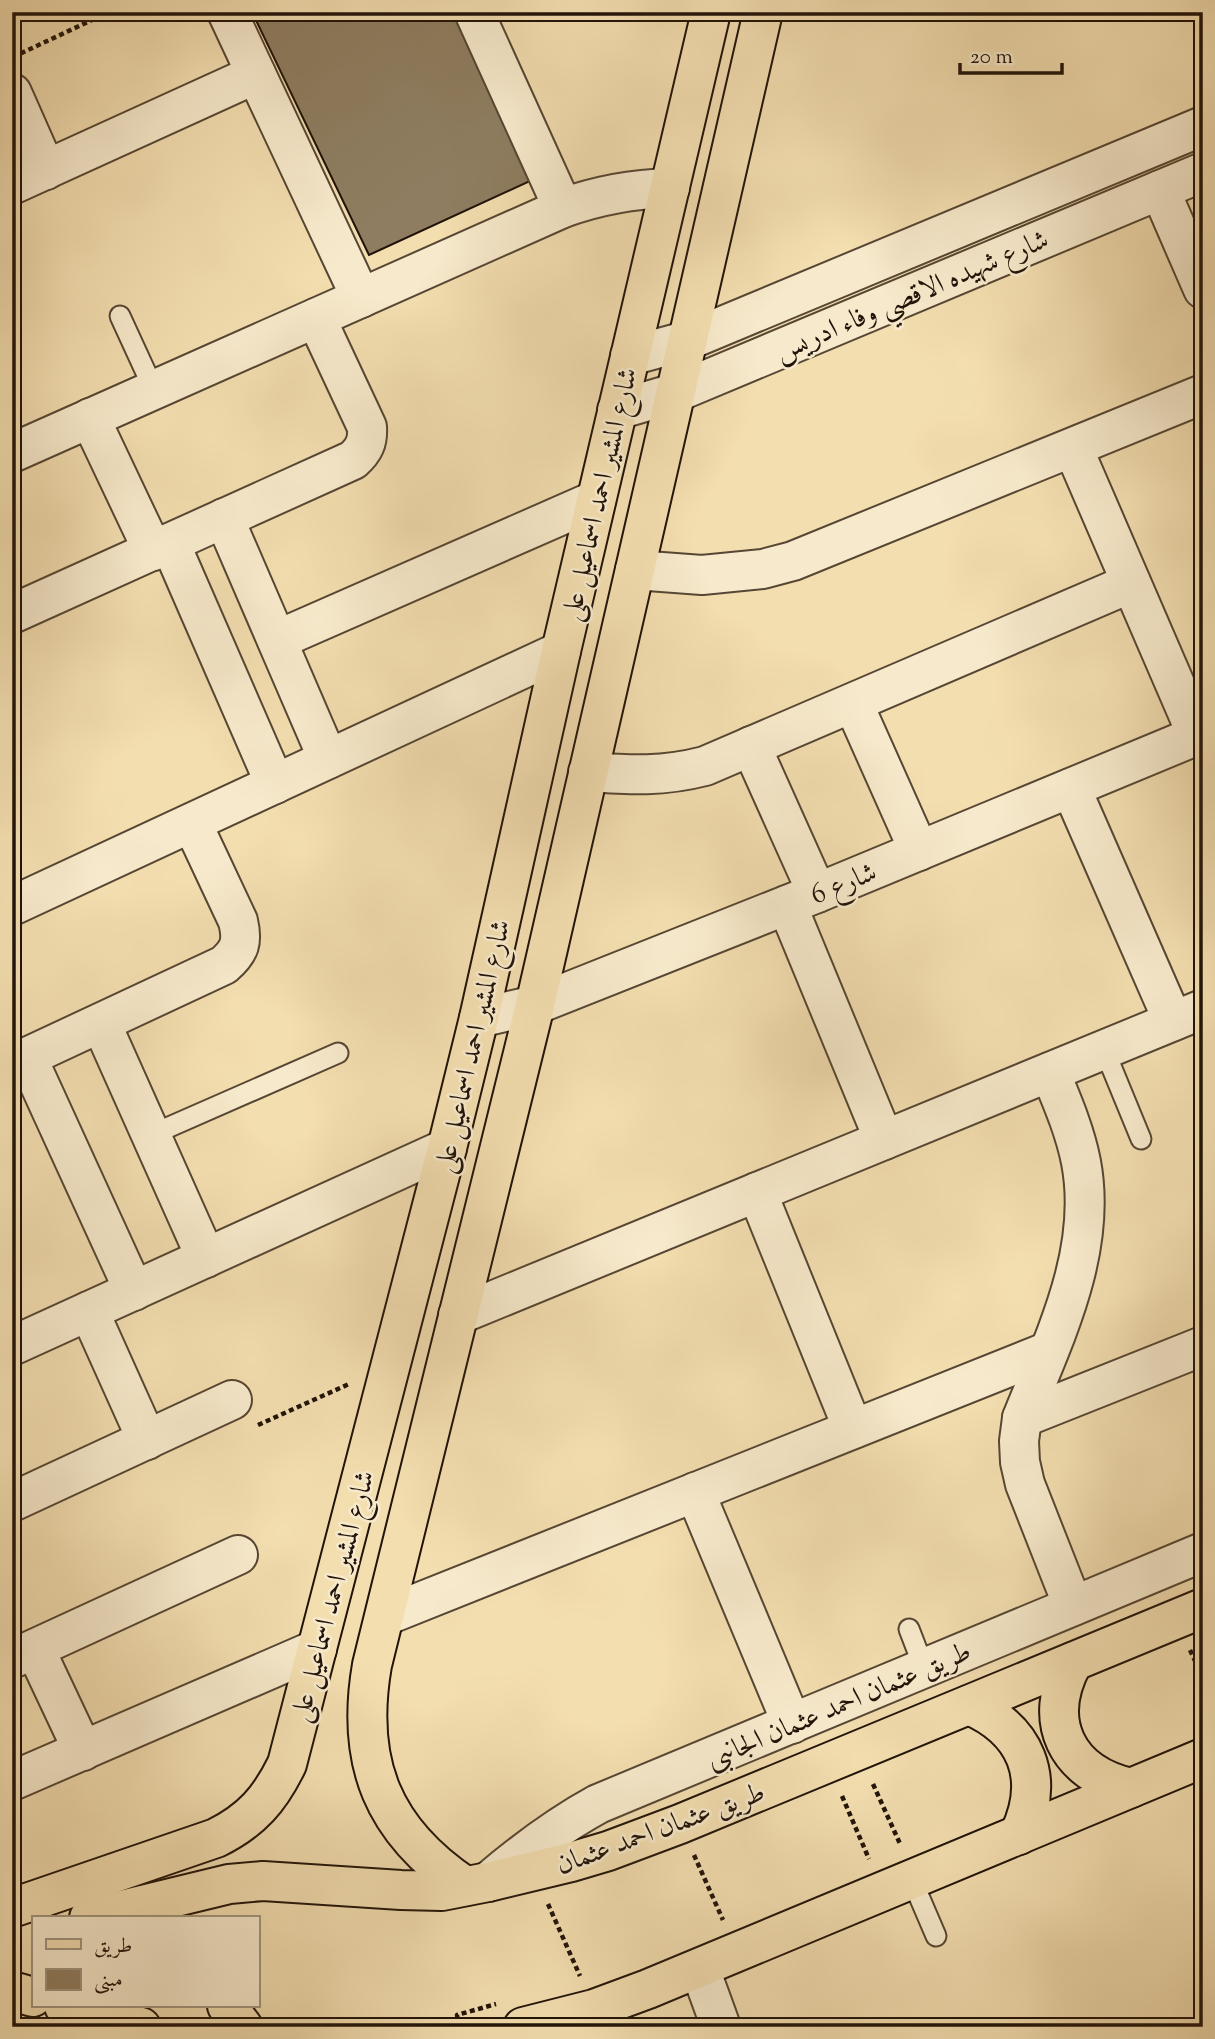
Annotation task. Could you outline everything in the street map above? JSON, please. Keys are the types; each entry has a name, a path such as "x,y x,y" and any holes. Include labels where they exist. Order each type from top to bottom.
{"main road":[{"name":"شارع المشير احمد اسماعيل على","path":"12,1908 216,1838 235,1828 266,1801 287,1764 479,1018 561,651 711,12"},
{"name":"شارع المشير احمد اسماعيل على","path":"477,1884 432,1862 405,1833 390,1810 373,1766 366,1726 366,1695 535,1005 763,12"},
{"name":"طريق عثمان احمد عثمان","path":"105,1916 222,1901 263,1881 442,1891 608,1851 680,1824 1203,1608"},
{"path":"1073,1662 1064,1678 1059,1705 1062,1733 1081,1764 1096,1776 1112,1784 1131,1788"},
{"path":"969,1705 1004,1724 1017,1740 1026,1758 1031,1777 1032,1798 1028,1817 1019,1835"},
{"path":"523,2027 594,2009 700,1969 1203,1758"},
{"path":"12,1922 32,1922"},
{"path":"12,1991 32,1997"},
{"path":"70,2008 125,2025"},
{"path":"229,2008 243,2027"}],"street":[{"path":"228,12 361,298"},
{"path":"474,12 563,208"},
{"path":"12,185 256,74"},
{"path":"12,93 46,170"},
{"name":"شارع شهيده الاقصي وفاء ادريس","path":"630,356 689,340 1203,125"},
{"name":"شارع شهيده الاقصي وفاء ادريس","path":"618,410 676,393 1203,172"},
{"path":"12,453 563,208 616,192 670,188"},
{"path":"1160,190 1203,289"},
{"path":"12,614 353,460 365,446 368,427 316,318"},
{"path":"635,570 702,575 764,569 793,561 1203,394"},
{"path":"90,418 161,547 275,784"},
{"path":"1073,449 1200,734"},
{"path":"277,640 596,500"},
{"path":"223,518 328,759"},
{"path":"588,772 665,775 705,766 1131,583"},
{"path":"12,906 561,651"},
{"path":"853,703 919,851"},
{"name":"شارع 6","path":"479,1018 535,1005 802,899 1200,734"},
{"path":"751,746 884,1140"},
{"path":"458,1315 1188,1015 1071,788"},
{"path":"134,1291 20,1060 224,965 234,957 240,946 238,921 191,823"},
{"path":"101,1023 206,1258"},
{"path":"1050,1072 1073,1133 1081,1163 1085,1203 1080,1254 1073,1283 1022,1418 1019,1441 1025,1484 1073,1606"},
{"path":"12,1346 447,1148"},
{"path":"757,1192 853,1429"},
{"path":"89,1311 147,1440"},
{"path":"1022,1418 1203,1346"},
{"path":"385,1616 1049,1351"},
{"path":"12,1502 147,1440 244,1413"},
{"path":"695,1492 792,1724"},
{"name":"طريق عثمان احمد عثمان الجانبى","path":"477,1884 541,1839 598,1804 1203,1552"},
{"path":"83,1751 24,1654 238,1555"},
{"path":"12,1781 317,1649"},
{"path":"700,1969 721,2027"}],"lane":[{"path":"120,316 154,390"},
{"path":"1104,1049 1141,1139"},
{"path":"151,1135 338,1053"},
{"path":"909,1629 924,1668"},
{"path":"903,1884 936,1936"}],"path":[{"path":"12,57 110,12"},
{"path":"244,1413 391,1364"},
{"path":"844,1757 903,1884"},
{"path":"844,1757 903,1884"},
{"path":"680,1824 738,1953"},
{"path":"533,1871 594,2009"}],"building":[{"path":"252,12 455,12 530,181 369,255"}]}
